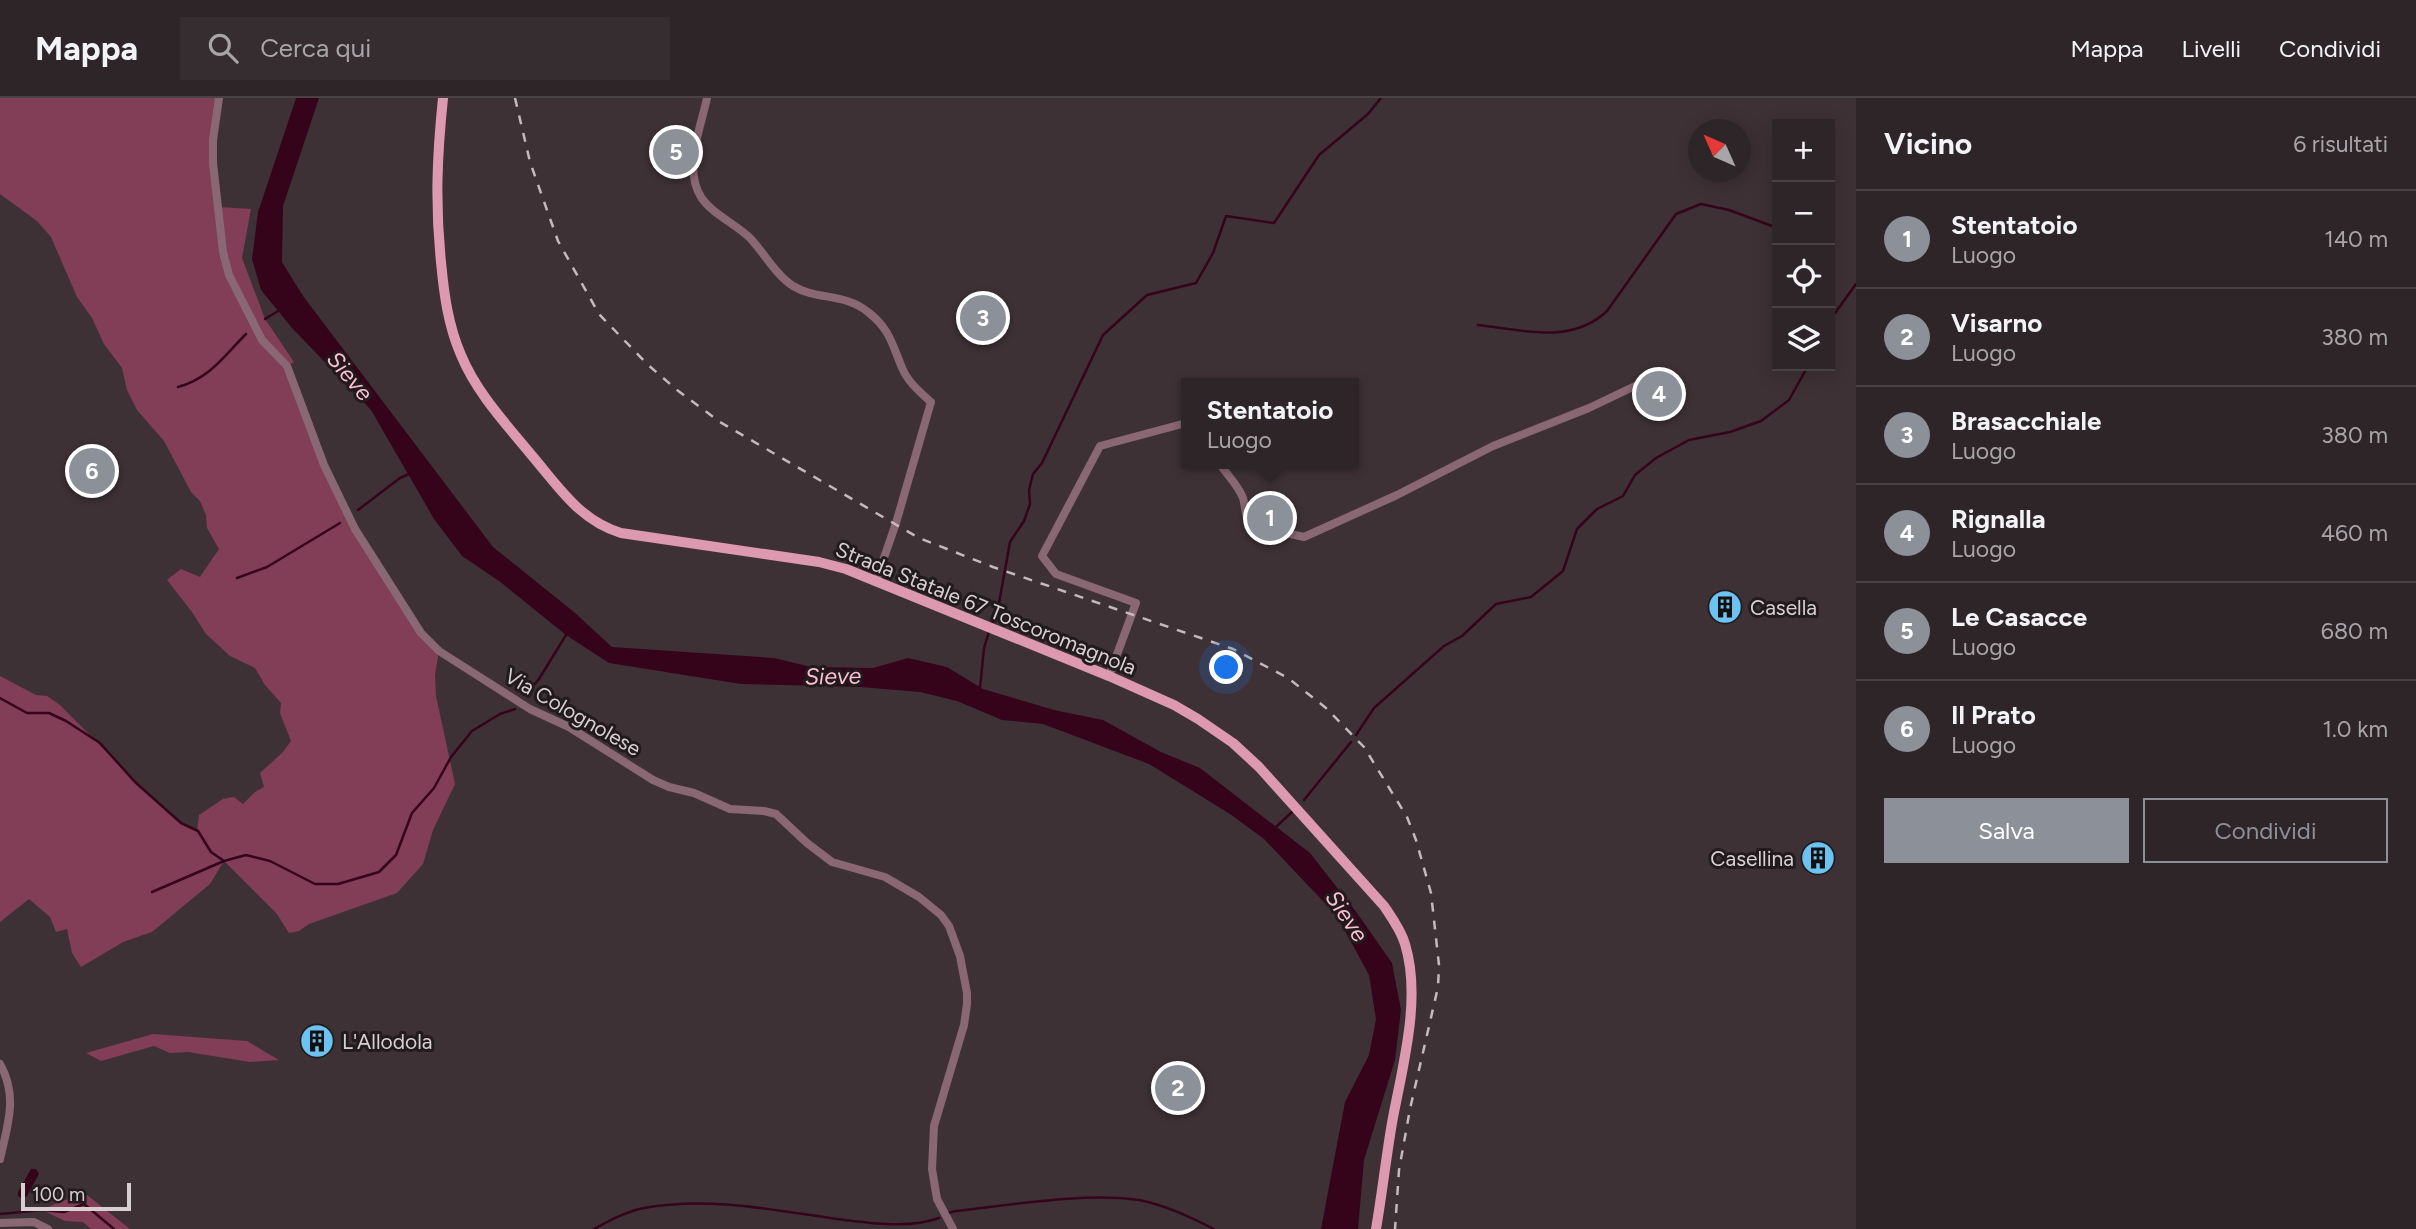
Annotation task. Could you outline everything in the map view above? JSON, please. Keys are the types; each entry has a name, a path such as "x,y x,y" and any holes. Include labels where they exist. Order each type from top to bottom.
{"main road":[{"name":"Strada Statale 67 Toscoromagnola","path":"443,98 436,223 444,293 451,326 461,355 492,407 573,505 604,527 621,533 819,562 876,581 1110,676 1174,705 1233,743 1291,800 1384,906 1405,943 1411,973 1408,1037 1376,1229"}],"street":[{"name":"Via Colognolese","path":"219,98 213,140 213,163 223,251 229,275 262,340 287,366 324,465 355,529 421,633 439,651 530,709 569,727 653,780 669,788 694,793 730,809 776,814 831,862 885,877 919,897 941,915 949,926 960,956 967,1004 964,1025 934,1126 932,1169 937,1199 953,1229"},
{"path":"707,98 693,159 700,197 737,226 793,286 847,299 882,324 891,336 904,373 932,402 876,581"},
{"path":"1224,469 1244,500 1245,518 1250,525 1304,537 1397,495 1493,446 1589,408 1658,375"},
{"path":"1110,676 1136,603 1056,574 1042,556 1100,446 1181,424"},
{"path":"0,1064 8,1079 12,1101 0,1159"},
{"path":"0,1223 34,1222 48,1229"}],"shaded area":[{"path":"0,98 219,98 213,140 218,207 251,209 242,258 265,319 294,362 287,366 313,434 355,529 421,633 439,651 435,675 436,696 455,784 433,830 423,864 397,893 289,933 277,914 224,861 210,884 152,932 123,942 81,967 72,953 67,929 56,932 50,917 29,899 0,922 0,676 36,695 47,696 60,705 147,793 181,823 197,831 199,815 223,799 234,797 243,804 264,787 260,773 291,741 280,713 281,703 265,685 255,668 230,656 206,634 167,580 181,569 200,577 219,549 207,528 206,515 200,501 191,492 164,441 137,410 127,390 122,368 104,344 92,318 77,297 51,237 37,221 0,194"},
{"path":"153,1034 247,1041 279,1060 250,1062 188,1052 170,1053 154,1046 101,1061 86,1053"},
{"path":"87,1195 130,1229 91,1229 83,1222 65,1221 42,1210 61,1201"}],"water":[{"name":"Sieve","path":"296,98 319,98 283,206 282,262 303,296 493,547 574,612 612,647 774,658 811,667 873,668 908,658 947,667 983,689 1054,710 1103,720 1161,752 1200,768 1310,853 1392,963 1401,1010 1395,1060 1364,1160 1358,1229 1321,1229 1345,1102 1369,1055 1376,1019 1369,975 1337,916 1264,839 1230,814 1149,764 1043,724 1002,720 957,701 920,692 860,687 741,684 609,663 566,635 499,581 462,556 434,519 371,410 292,328 261,290 252,259 258,212"},
{"path":"31,1169 36,1169 39,1174 23,1199 18,1196 18,1192"}],"waterway":[{"path":"991,626 999,603 1010,542 1024,521 1030,504 1029,490 1033,474 1042,463 1103,335 1147,295 1196,283 1213,253 1226,216 1274,223 1319,155 1368,114 1381,98"},
{"path":"1478,325 1546,333 1562,332 1593,322 1607,311 1676,214 1701,204 1729,210 1772,226"},
{"path":"1835,313 1856,284"},
{"path":"265,319 278,311"},
{"path":"178,387 208,372 246,334"},
{"path":"1356,735 1374,708 1444,646 1462,636 1496,604 1531,597 1563,571 1577,529 1597,509 1623,496 1635,475 1656,458 1689,440 1730,432 1761,421 1789,400 1805,371"},
{"path":"358,510 409,474"},
{"path":"237,578 267,567 340,523"},
{"path":"980,688 984,648 989,632"},
{"path":"527,693 539,679 566,635"},
{"path":"0,698 27,713 49,713 100,743 135,782 181,823 198,831 211,852 224,861 246,855 270,861 315,884 338,884 379,872 396,855 412,813 434,788 451,757 472,731 500,714 515,709"},
{"path":"1304,800 1351,742"},
{"path":"1277,826 1292,812"},
{"path":"152,892 224,861"},
{"path":"948,1213 1048,1200 1118,1198 1158,1205 1214,1229"},
{"path":"594,1229 638,1209 692,1203 765,1208 875,1223 915,1223 939,1218"},
{"path":"0,1214 42,1210 64,1212 84,1204 114,1229"}],"railway":[{"path":"515,98 530,162 558,241 599,314 647,364 677,390 720,422 919,538 993,567 1233,649 1288,678 1326,708 1364,747 1407,817 1416,840 1431,893 1439,965 1438,987 1399,1170 1395,1229"}],"place":[{"name":"Le Casacce","path":"676,152"},
{"name":"Brasacchiale","path":"983,318"},
{"name":"Rignalla","path":"1659,394"},
{"name":"Il Prato","path":"92,471"},
{"name":"Stentatoio","path":"1270,518"},
{"name":"Casella","path":"1725,607"},
{"name":"Casellina","path":"1818,858"},
{"name":"L'Allodola","path":"317,1041"},
{"name":"Visarno","path":"1178,1088"}]}
